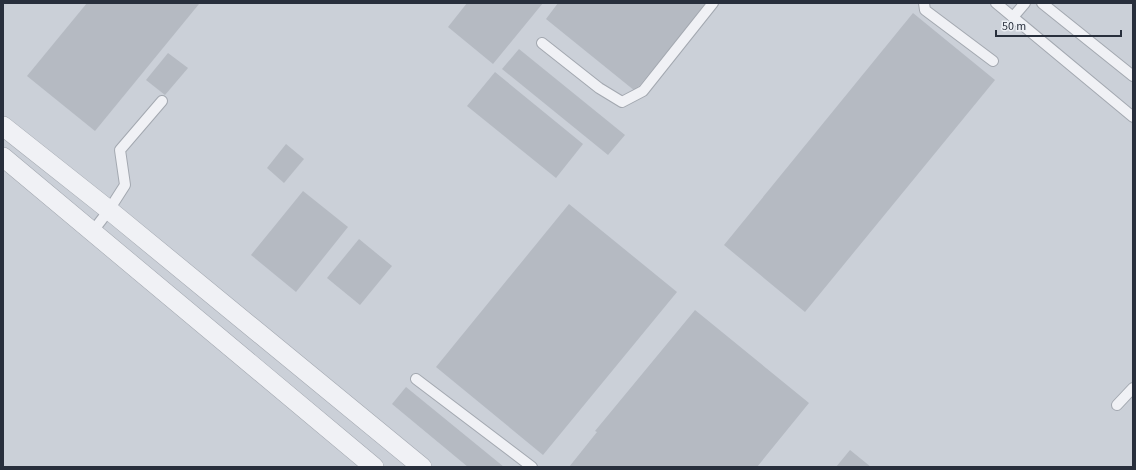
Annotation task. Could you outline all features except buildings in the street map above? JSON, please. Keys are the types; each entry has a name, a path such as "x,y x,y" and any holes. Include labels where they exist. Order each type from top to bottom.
{"street":[{"path":"3,126 109,210 422,467"},
{"path":"3,157 374,467"}],"lane":[{"path":"542,42 599,88 622,102 643,90 713,3"},
{"path":"924,3 925,10 992,61"},
{"path":"996,3 1133,117"},
{"path":"1013,17 1025,3"},
{"path":"1042,3 1133,76"},
{"path":"93,231 109,210 125,184 120,150 162,101"},
{"path":"416,379 532,467"},
{"path":"1117,405 1133,388"}],"shaded area":[{"path":"3,3 1133,3 1133,467 3,467"}]}
